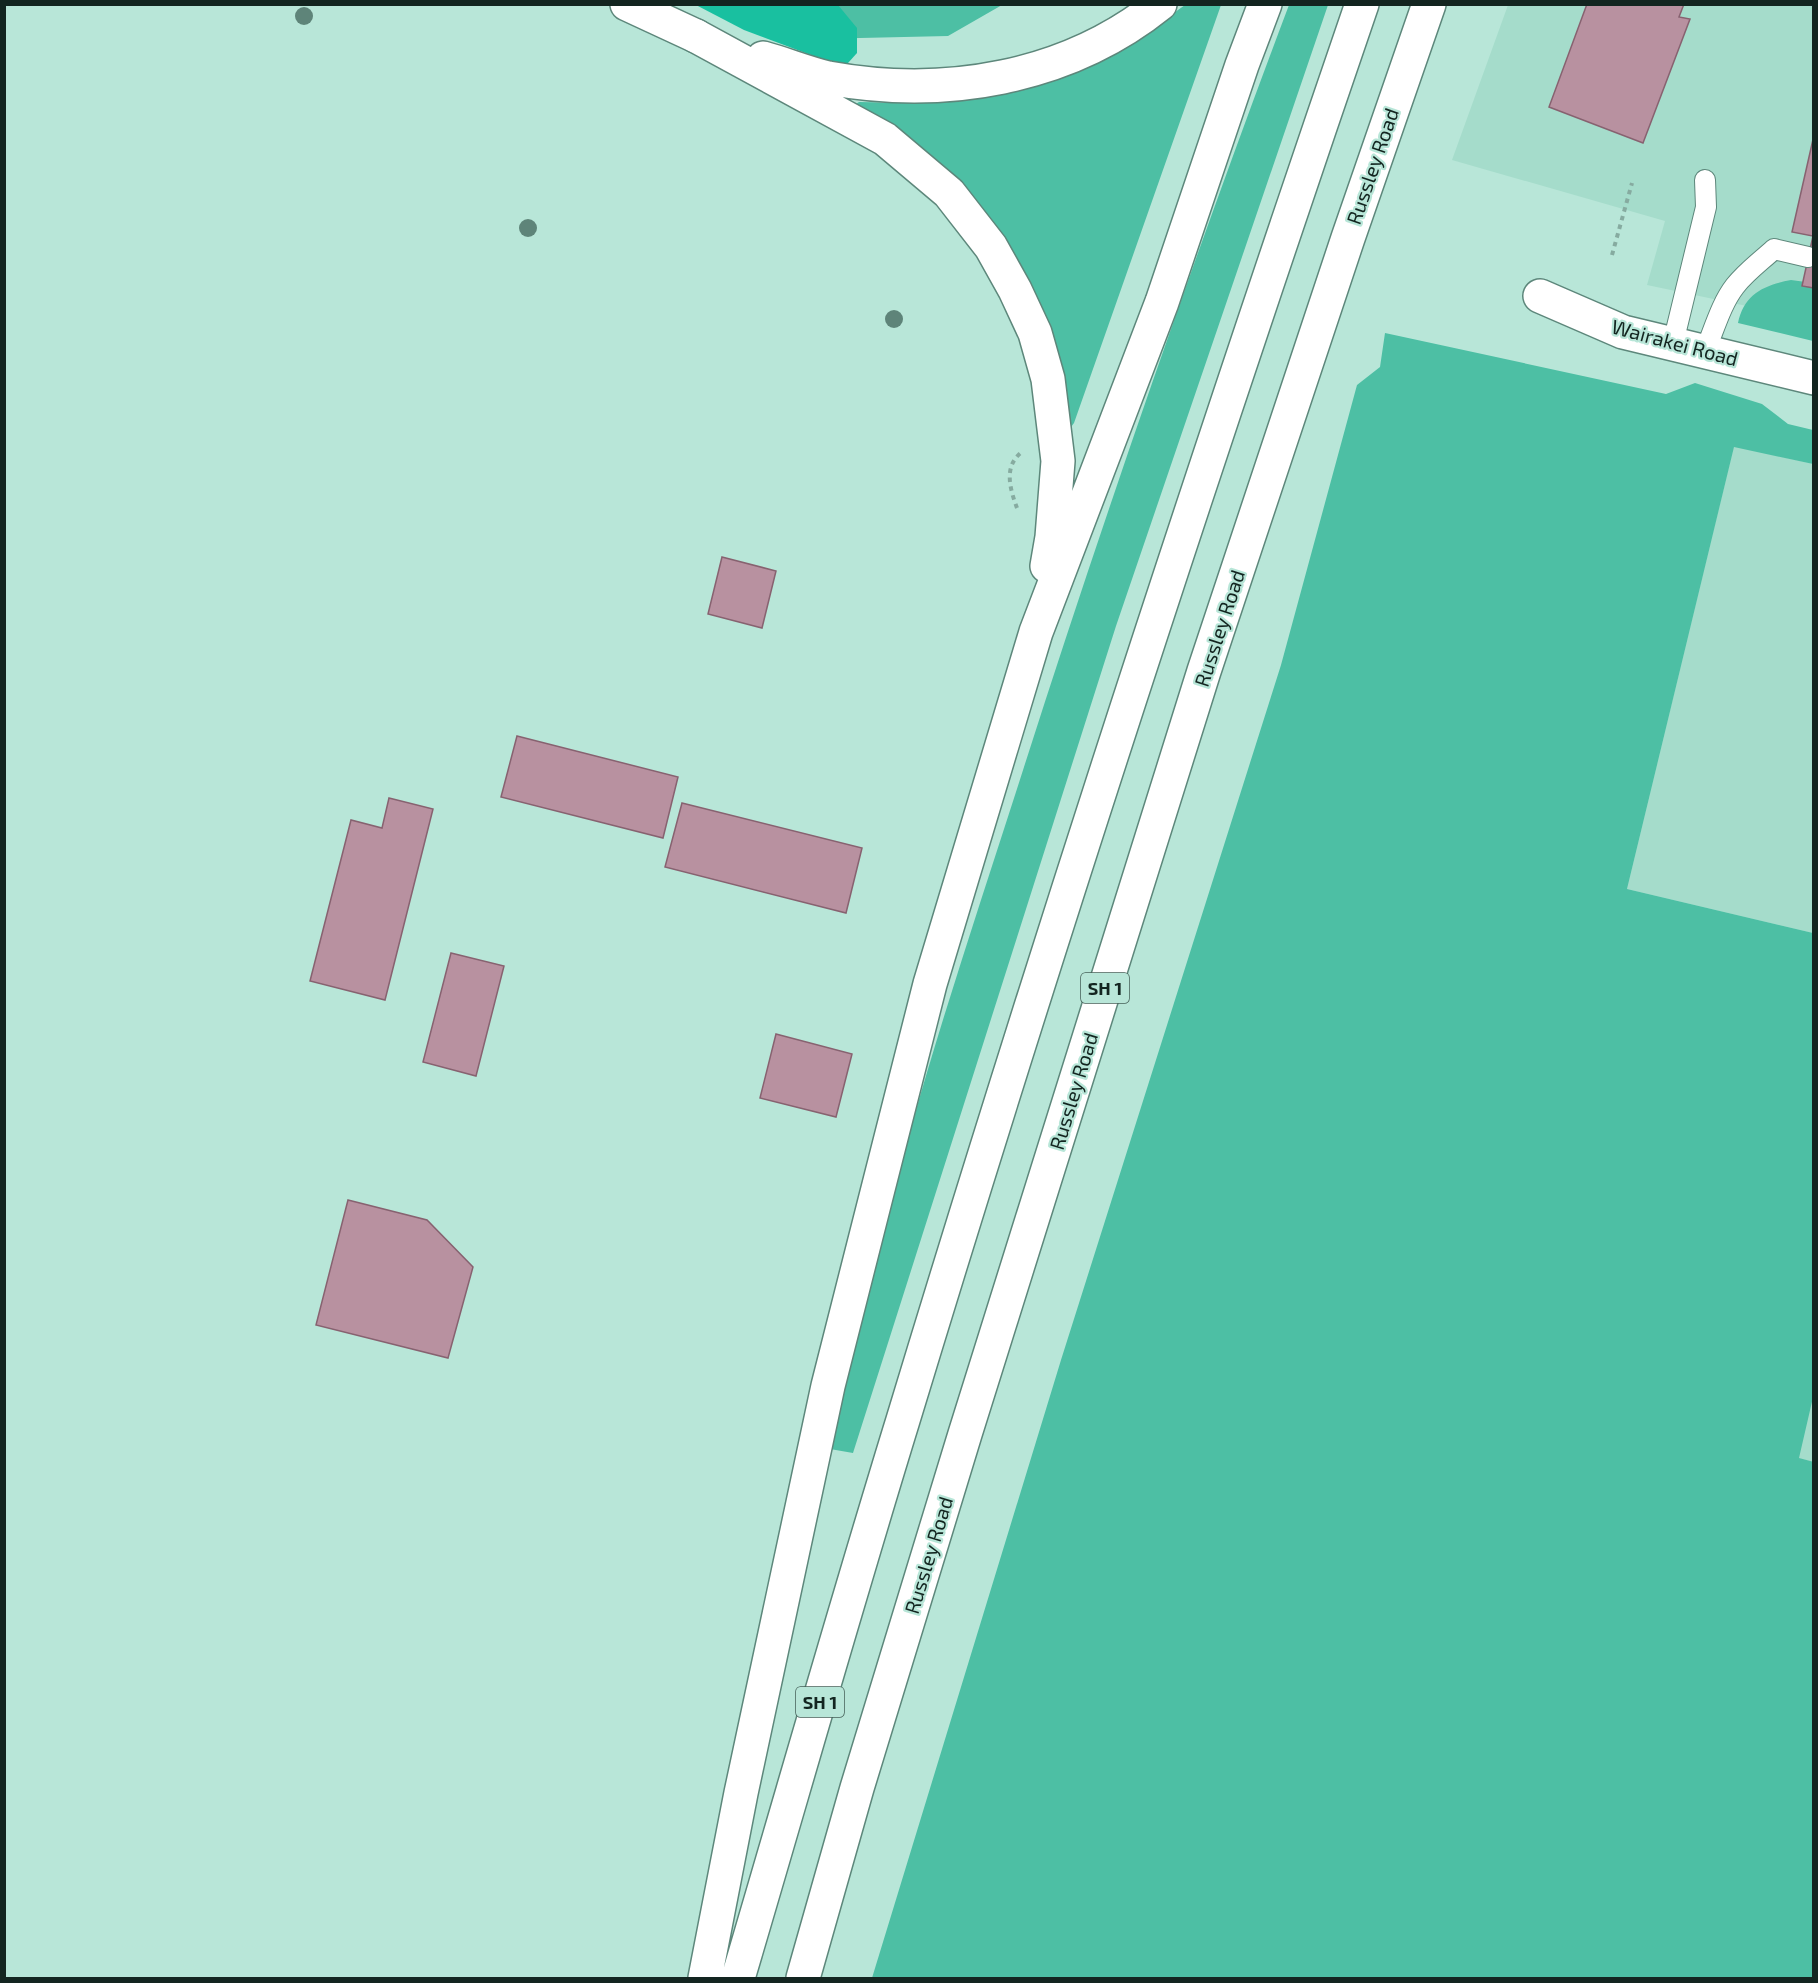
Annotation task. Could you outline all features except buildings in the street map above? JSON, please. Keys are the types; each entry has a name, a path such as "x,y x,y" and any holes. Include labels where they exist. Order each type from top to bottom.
{"main road":[{"path":"627,4 696,36 885,139 949,193 996,256 1035,333 1048,379 1056,442 1057,481 1052,537 1036,632"},
{"path":"696,36 826,77 887,86 943,86 1000,79 1053,64 1102,42 1145,16 1160,4"},
{"path":"705,1978 778,1614 835,1355 930,984 1036,632 1162,302 1242,65 1265,4"},
{"name":"SH 1","path":"738,1978 901,1425 1013,1066 1158,614 1362,4"},
{"name":"Russley Road","path":"803,1978 857,1788 958,1457 1201,682 1348,238 1429,4"},
{"name":"Wairakei Road","path":"1539,296 1623,332 1814,378"}],"lane":[{"path":"1673,343 1706,207 1705,180"},
{"path":"1705,351 1734,286 1752,268 1774,249 1808,257"}],"path":[{"path":"1612,255 1632,183"}],"shaded area":[{"path":"1508,5 1813,5 1813,320 1647,285 1665,221 1452,160"},
{"path":"1734,446 1813,464 1813,933 1627,889"},
{"path":"1813,1393 1813,1462 1798,1458"}],"green space":[{"path":"696,5 838,5 857,28 857,53 848,63 835,64 744,30"},
{"path":"741,5 1002,5 948,36 816,39"},
{"path":"1185,5 1221,5 1074,423 1068,431 1029,291 856,108 856,104 859,102 949,102 1010,92 1041,83 1101,60 1144,34"},
{"path":"1289,5 1328,5 1116,626 853,1453 830,1449 889,1204 966,945 1119,480 1219,194"},
{"path":"1791,280 1813,283 1813,341 1738,323 1750,298 1764,288"},
{"path":"1385,333 1666,394 1695,383 1762,404 1788,424 1813,430 1813,464 1734,447 1627,889 1813,933 1814,1393 1799,1458 1814,1462 1813,1978 872,1978 1061,1360 1281,665 1357,385 1380,367"}]}
